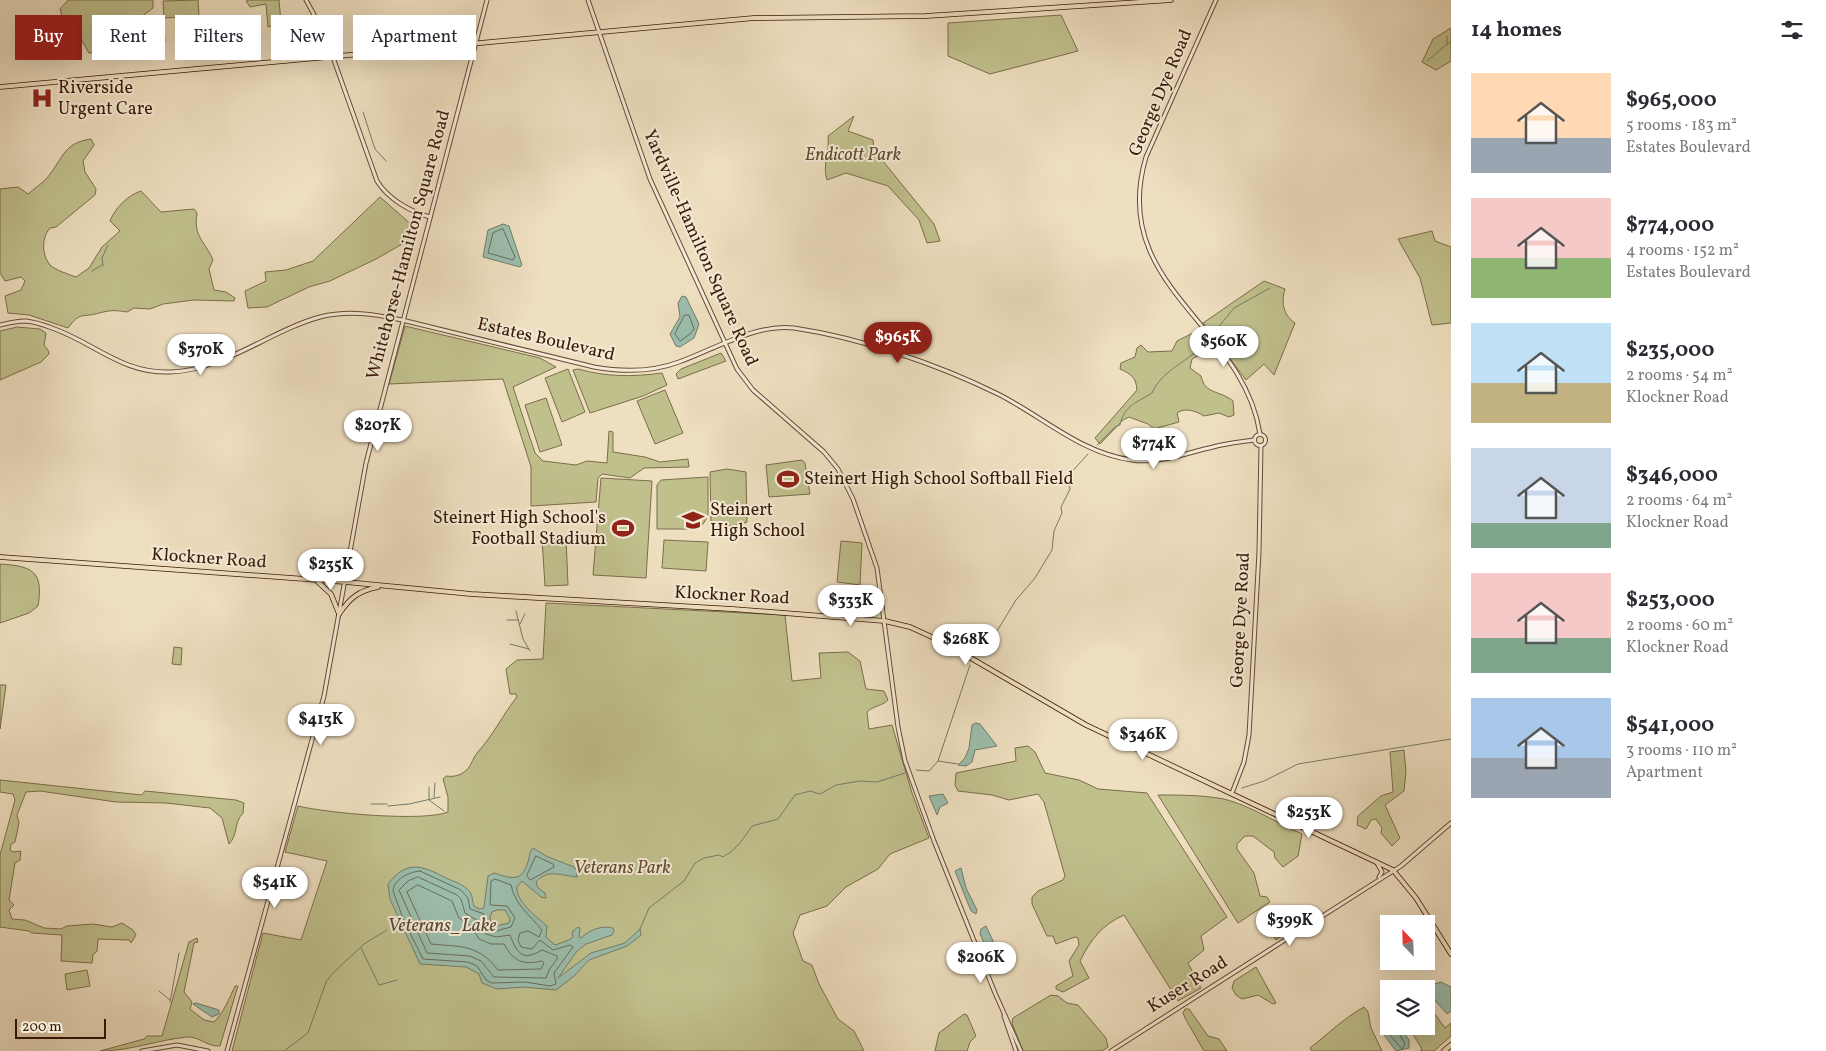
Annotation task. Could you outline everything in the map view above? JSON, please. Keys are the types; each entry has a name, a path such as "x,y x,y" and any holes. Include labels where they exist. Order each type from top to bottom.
{"highway":[{"path":"1444,1051 1451,1045"}],"main road":[{"path":"476,43 754,18 926,16 1171,0"},
{"path":"0,87 288,60"},
{"name":"Klockner Road","path":"0,557 346,582 478,595 570,599 885,620 910,626 945,643 1086,725 1393,870 1416,898 1451,954"},
{"path":"317,581 331,594 339,614"},
{"path":"339,614 350,598 358,592 382,586"}],"street":[{"path":"306,0 315,15"},
{"name":"Whitehorse-Hamilton Square Road","path":"476,39 487,0"},
{"name":"Yardville-Hamilton Square Road","path":"588,0 643,161 724,344 749,386 817,444 841,474 853,499 875,560 883,600 897,718 905,761 934,841 1004,1015 1004,1020 1016,1051"},
{"name":"George Dye Road","path":"1216,0 1150,148 1140,183 1140,212 1145,240 1156,267 1167,284 1237,371 1252,404 1260,434"},
{"path":"332,60 377,181 386,193 410,209 430,217"},
{"name":"Whitehorse-Hamilton Square Road","path":"227,1051 325,694 366,463 471,60"},
{"name":"Estates Boulevard","path":"0,325 21,321 37,323 65,333 126,365 163,372 191,370 213,363 300,324 321,317 361,313 402,320 613,370 632,371 668,365 760,331 781,327 795,328 870,345 992,391 1090,448 1121,458 1160,460 1223,444 1254,440"},
{"path":"1260,434 1266,440 1261,446 1254,440 1260,434"},
{"name":"George Dye Road","path":"1232,793 1244,762 1249,735 1259,552 1261,446"},
{"path":"857,618 876,611 883,600"},
{"name":"Kuser Road","path":"1111,1051 1376,882 1451,823"},
{"path":"1375,860 1382,872 1376,882"},
{"name":"Yardville-Hamilton Square Road","path":"1004,1015 1008,1018 1021,1051"},
{"path":"142,1051 178,1044 208,1051"}],"green space":[{"path":"68,0 153,0 153,8 144,15 92,15 92,53 89,53 82,41 82,15 62,15 60,9"},
{"path":"198,0 199,15 175,15 175,17 165,18 163,1"},
{"path":"279,0 280,15 271,15 271,26 268,27 266,4 250,7 246,1"},
{"path":"1061,15 1078,51 990,74 948,56 948,23"},
{"path":"1451,28 1451,61 1436,70 1422,62 1433,39"},
{"name":"Endicott Park","path":"854,116 848,131 873,140 874,150 934,224 940,241 927,243 919,220 888,186 846,173 827,180 825,169 828,136"},
{"path":"91,139 94,145 83,161 85,172 96,189 95,195 56,227 50,228 47,232 44,241 44,252 50,265 76,277 89,268 102,247 120,231 110,221 115,211 127,199 141,191 161,212 194,209 197,213 198,233 213,260 209,269 214,290 226,292 235,298 234,301 194,300 163,304 150,309 134,308 127,312 107,311 79,317 68,328 29,315 8,313 5,296 21,290 25,281 21,277 5,281 0,273 0,189 18,187 28,194 46,179 68,148 81,141"},
{"path":"380,197 413,226 404,243 330,281 309,287 267,307 248,308 245,291 266,281 265,272 286,270 313,261"},
{"path":"1432,231 1435,241 1451,247 1451,323 1432,325 1420,278 1398,239"},
{"path":"1264,281 1285,289 1284,308 1288,316 1295,323 1274,375 1264,364 1246,380 1203,323"},
{"path":"405,326 540,358 556,367 513,387 535,453 543,461 576,465 587,461 607,463 609,431 613,432 613,452 645,457 660,462 688,459 689,467 644,468 630,478 602,474 598,478 596,502 531,506 531,467 503,379 389,384"},
{"path":"17,327 40,329 46,333 44,345 49,354 41,362 0,380 0,331"},
{"path":"1191,334 1200,334 1210,346 1205,352 1192,359 1190,368 1201,376 1209,389 1233,401 1234,415 1229,417 1219,413 1204,416 1194,411 1183,410 1177,413 1179,422 1154,429 1148,424 1129,417 1123,420 1100,444 1095,438 1137,390 1132,376 1120,369 1121,363 1135,357 1137,348 1141,345 1148,352 1172,351 1177,341"},
{"path":"721,353 726,361 678,379 676,374 681,369"},
{"path":"568,369 585,412 562,422 545,378"},
{"path":"578,369 620,376 662,373 667,385 643,396 590,413 573,370"},
{"path":"665,390 683,433 655,444 637,401"},
{"path":"546,398 562,445 540,452 525,405"},
{"name":"Steinert High School Softball Field","path":"802,460 805,463 810,494 769,497 766,465"},
{"path":"727,469 746,472 747,522 734,526 711,522 710,472"},
{"path":"708,477 708,516 703,524 690,529 657,529 657,485 661,480"},
{"name":"Steinert High School's Football Stadium","path":"601,478 652,481 646,578 593,575"},
{"path":"566,538 568,585 545,586 542,539"},
{"path":"664,540 708,542 706,571 662,568"},
{"path":"841,541 862,543 860,585 837,582"},
{"path":"0,564 20,566 28,569 37,578 39,594 38,606 29,613 0,623"},
{"name":"Veterans Park","path":"546,603 785,615 792,681 821,678 819,653 848,652 860,661 866,689 884,691 888,700 867,712 869,729 892,725 912,793 929,838 890,854 878,869 846,887 827,906 800,915 793,933 803,961 812,965 819,984 838,1019 854,1031 864,1051 232,1051 263,933 301,940 327,861 285,852 298,806 351,814 397,816 436,815 448,812 448,797 443,779 446,776 460,774 468,768 475,755 517,697 516,694 510,694 506,669 517,660 543,659"},
{"path":"174,647 182,648 181,665 172,664"},
{"path":"0,685 6,685 0,729"},
{"path":"1028,746 1035,752 1045,773 1079,780 1098,789 1147,793 1227,917 1201,936 1204,950 1188,963 1201,988 1178,1001 1124,915 1103,928 1084,953 1080,961 1089,978 1063,992 1056,989 1056,986 1073,976 1069,961 1079,945 1078,938 1075,937 1056,944 1053,936 1047,936 1032,904 1032,897 1038,891 1063,880 1065,876 1044,802 1038,794 1009,800 992,795 958,791 955,785 956,773 1016,761 1015,748"},
{"path":"1404,750 1406,772 1404,791 1385,805 1400,838 1392,846 1381,833 1382,828 1376,819 1371,820 1366,829 1357,825 1358,816 1381,796 1393,792 1390,752"},
{"path":"0,780 142,795 145,791 236,800 244,803 243,813 238,820 234,837 229,844 222,818 210,808 166,803 116,802 40,791 26,792 17,815 19,823 15,842 11,844 10,850 13,852 21,851 20,860 15,863 9,900 14,905 9,910 12,919 25,920 44,928 61,929 67,926 93,924 112,927 122,923 133,930 136,935 131,943 129,940 98,939 97,951 93,955 92,963 61,961 62,935 32,933 0,927 0,855 15,800 13,794 0,792"},
{"path":"1158,795 1224,799 1254,810 1302,834 1298,856 1283,867 1275,858 1274,852 1253,836 1245,836 1237,844 1237,849 1254,873 1260,896 1267,897 1270,902 1238,923"},
{"path":"1281,914 1290,930 1276,940 1266,923"},
{"path":"197,938 198,942 194,943 184,992 192,1002 190,1009 204,1020 214,1022 223,1010 235,986 238,986 220,1046 187,1037 111,1051 100,1051 144,1039 147,1036 162,1036 189,942"},
{"path":"1256,967 1276,1003 1273,1004 1258,995 1242,999 1236,995 1232,988 1234,981"},
{"path":"87,970 90,986 67,990 65,974"},
{"path":"1051,995 1058,996 1067,1003 1078,1005 1106,1038 1108,1047 1102,1051 1023,1051 1012,1023 1013,1018"},
{"path":"1364,1007 1368,1012 1371,1028 1382,1051 1312,1051 1310,1048 1343,1021"},
{"path":"1185,1009 1189,1009 1208,1036 1219,1039 1227,1051 1204,1051 1185,1018 1183,1013"},
{"path":"964,1014 967,1015 976,1036 970,1042 967,1051 935,1051 939,1033"},
{"path":"1435,1014 1445,1028 1451,1023 1451,1036 1434,1051 1420,1051 1422,1049 1413,1035 1435,1035"}],"water":[{"path":"503,224 509,226 522,265 520,267 483,257 488,230"},
{"path":"682,296 686,297 699,324 694,338 680,347 676,346 670,334 680,317 678,303"},
{"path":"980,724 997,746 975,750 972,762 966,766 958,765 965,758 969,748 972,725"},
{"path":"943,794 948,803 940,807 937,815 929,796"},
{"name":"Veterans_Lake","path":"533,848 546,856 574,867 577,871 577,877 550,874 545,875 536,882 538,888 545,893 546,898 541,897 522,881 517,887 523,904 547,926 546,937 555,945 573,937 572,932 578,927 580,928 579,937 581,938 600,928 609,927 613,928 614,931 612,935 586,944 577,951 558,978 591,953 625,943 640,929 641,935 627,946 589,960 573,977 556,990 524,987 497,989 482,983 479,974 466,967 420,964 390,899 388,884 395,876 409,868 416,867 430,870 465,887 471,894 474,906 479,909 484,908 488,876 494,873 507,877 520,875 527,866 530,852","holes":["505,910 510,919 509,923 496,926 491,924 490,917 492,912"]},
{"path":"961,868 966,888 977,910 976,914 971,911 955,871"},
{"path":"986,926 1000,956 1000,961 994,964 980,934 981,929"},
{"path":"1441,982 1451,987 1451,1011 1447,1014 1435,1000 1435,984"},
{"path":"196,1003 219,1010 219,1014 212,1017 193,1004"},
{"path":"1384,1035 1405,1035 1409,1040 1409,1048 1396,1051"}],"waterway":[{"path":"1447,36 1447,45"},
{"path":"1427,61 1451,41"},
{"path":"363,112 375,149 386,161"},
{"path":"103,266 102,258 108,245"},
{"path":"92,271 102,265"},
{"path":"1212,335 1234,308 1270,288"},
{"path":"1097,445 1115,427 1120,425 1128,408 1152,393 1163,377 1195,353 1209,339"},
{"path":"977,655 997,631 1016,600 1035,578 1052,550 1054,531 1062,513 1061,507 1070,489 1068,476 1088,454"},
{"path":"516,611 523,639 530,651"},
{"path":"520,624 525,614"},
{"path":"507,620 518,620"},
{"path":"510,644 529,649"},
{"path":"938,761 970,665"},
{"path":"1242,788 1264,781 1298,764 1451,739"},
{"path":"916,770 929,771 938,761 958,764"},
{"path":"640,929 649,908 684,881 695,863 704,858 719,855 723,857 728,854 752,826 778,819 795,795 810,791 820,794 836,785 860,781 877,782 905,773"},
{"path":"434,797 435,783"},
{"path":"429,787 429,800 444,811"},
{"path":"388,806 409,804 440,797"},
{"path":"371,804 387,804"},
{"path":"284,1051 308,1033 326,982 332,974 364,944 387,930"},
{"path":"361,948 379,985 397,980"},
{"path":"170,1002 179,953"},
{"path":"159,991 170,1000"}],"place":[{"name":"Riverside Urgent Care","path":"42,98"},
{"name":"Steinert High School Softball Field","path":"788,479"},
{"name":"Steinert High School","path":"693,520"},
{"name":"Steinert High School's Football Stadium","path":"623,528"}]}
